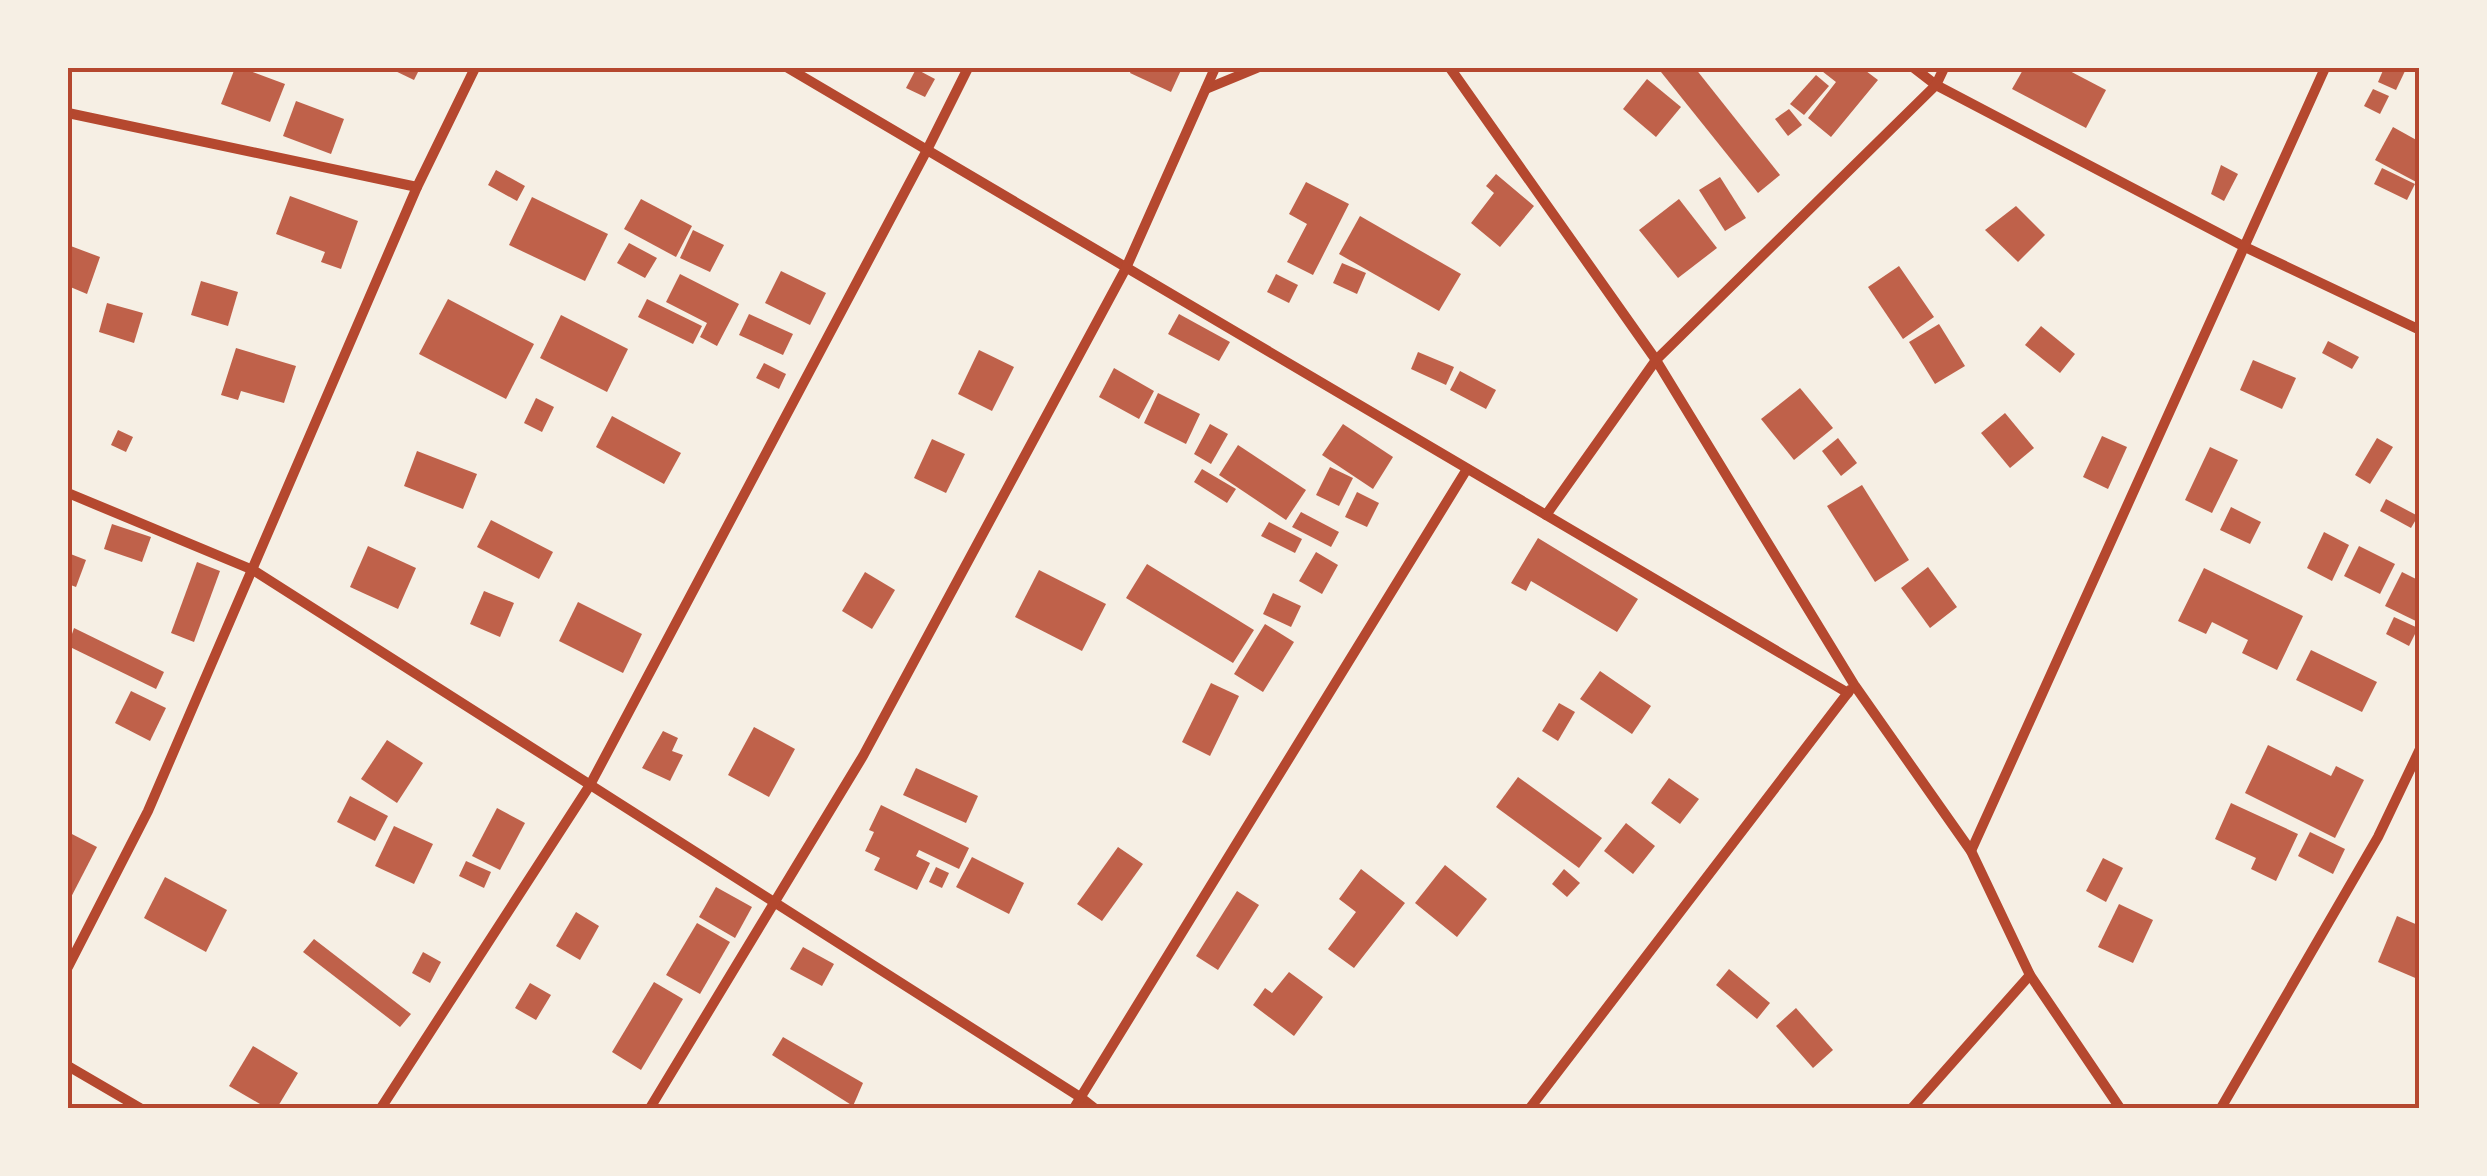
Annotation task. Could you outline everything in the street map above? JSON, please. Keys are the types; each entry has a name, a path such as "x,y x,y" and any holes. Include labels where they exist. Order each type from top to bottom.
{"street":[{"path":"68,967 148,811 417,187 474,68"},
{"path":"788,68 1851,690"},
{"path":"380,1108 590,785 968,68"},
{"path":"650,1108 864,756 1126,268 1215,68"},
{"path":"1205,90 1257,68"},
{"path":"1450,68 1656,360 1851,690 1972,851 2030,976 2120,1108"},
{"path":"1914,68 1936,85 2245,247 2420,330"},
{"path":"1546,515 1656,360 1936,85 1944,68"},
{"path":"1972,851 2325,68"},
{"path":"68,114 417,187"},
{"path":"1077,1103 1468,469"},
{"path":"68,492 253,570 776,903 1077,1103 1094,1108"},
{"path":"1530,1108 1851,690"},
{"path":"2221,1108 2378,837 2420,749"},
{"path":"1912,1108 2030,976"},
{"path":"68,1066 140,1108"}],"building":[{"path":"235,68 285,84 270,122 221,104"},
{"path":"389,68 420,68 414,80"},
{"path":"1132,68 1182,68 1171,92 1130,73"},
{"path":"1666,68 1695,68 1780,175 1758,193 1661,72"},
{"path":"1818,68 1862,68 1878,80 1831,137 1808,118 1836,82"},
{"path":"2024,68 2064,68 2106,90 2086,128 2012,89"},
{"path":"2384,68 2405,71 2396,90 2378,82"},
{"path":"916,69 935,79 925,97 906,88"},
{"path":"1816,75 1829,86 1804,115 1790,104"},
{"path":"1647,79 1681,107 1656,137 1623,109"},
{"path":"2373,89 2389,96 2380,114 2364,106"},
{"path":"296,101 344,119 331,154 283,136"},
{"path":"1789,109 1802,125 1788,136 1775,119"},
{"path":"2393,127 2420,142 2420,184 2375,160"},
{"path":"2221,165 2238,174 2224,201 2211,194"},
{"path":"2382,168 2415,184 2407,200 2374,184"},
{"path":"496,170 525,186 517,201 488,185"},
{"path":"1496,174 1534,206 1500,247 1471,223 1494,193 1486,186"},
{"path":"1720,177 1746,218 1725,231 1699,190"},
{"path":"1306,182 1349,204 1313,275 1287,262 1307,224 1289,214"},
{"path":"290,196 358,221 341,269 321,262 325,252 276,234"},
{"path":"532,197 608,234 585,281 509,245"},
{"path":"641,199 692,226 676,257 624,229"},
{"path":"1679,199 1717,248 1678,278 1639,230"},
{"path":"2016,206 2045,235 2018,262 1985,230"},
{"path":"1360,216 1461,274 1439,311 1339,254"},
{"path":"693,230 724,245 710,272 680,258"},
{"path":"629,243 657,258 645,278 617,263"},
{"path":"68,245 100,257 87,294 68,286"},
{"path":"1342,263 1366,273 1357,294 1333,283"},
{"path":"1899,266 1934,317 1903,339 1868,287"},
{"path":"781,271 826,293 810,325 765,303"},
{"path":"680,274 739,304 717,346 700,337 707,323 666,302"},
{"path":"1276,274 1298,285 1289,303 1267,292"},
{"path":"201,281 238,292 228,326 191,315"},
{"path":"448,299 534,344 506,399 419,354"},
{"path":"647,299 702,326 693,344 638,317"},
{"path":"107,303 143,313 134,343 99,332"},
{"path":"749,314 793,334 783,355 739,335"},
{"path":"1179,314 1230,342 1219,361 1168,334"},
{"path":"561,315 628,349 607,392 540,358"},
{"path":"1939,324 1965,366 1935,384 1909,342"},
{"path":"2041,326 2075,354 2060,373 2025,345"},
{"path":"2328,341 2359,357 2352,369 2322,353"},
{"path":"236,348 296,366 284,403 241,391 238,400 221,395"},
{"path":"979,350 1014,367 992,411 958,394"},
{"path":"1418,352 1454,367 1446,385 1411,369"},
{"path":"2253,360 2296,378 2282,409 2240,390"},
{"path":"764,363 786,374 779,389 756,378"},
{"path":"1114,368 1154,391 1139,419 1099,397"},
{"path":"1460,371 1496,390 1486,409 1450,390"},
{"path":"1800,388 1833,428 1794,460 1761,419"},
{"path":"1158,393 1200,414 1186,444 1144,423"},
{"path":"536,398 554,407 542,432 524,423"},
{"path":"2005,413 2034,448 2010,468 1981,433"},
{"path":"612,416 681,453 664,484 596,447"},
{"path":"1210,424 1228,434 1211,464 1194,454"},
{"path":"1343,424 1393,457 1373,489 1322,455"},
{"path":"118,430 133,437 126,452 111,445"},
{"path":"2102,436 2127,447 2108,489 2083,477"},
{"path":"1838,438 1857,463 1841,476 1822,451"},
{"path":"2377,438 2393,447 2370,484 2355,475"},
{"path":"932,439 965,454 946,493 914,478"},
{"path":"1238,445 1306,490 1286,520 1219,475"},
{"path":"2210,447 2238,460 2212,513 2185,500"},
{"path":"417,451 477,474 463,509 404,486"},
{"path":"1330,467 1353,478 1339,506 1316,495"},
{"path":"1202,469 1236,489 1227,503 1194,482"},
{"path":"1862,485 1909,560 1875,582 1827,506"},
{"path":"1357,492 1379,503 1367,527 1345,517"},
{"path":"2386,499 2418,516 2411,528 2380,511"},
{"path":"2231,507 2261,522 2250,544 2220,530"},
{"path":"1301,512 1339,532 1331,547 1292,527"},
{"path":"491,520 553,552 539,579 477,547"},
{"path":"1269,522 1302,539 1295,553 1261,536"},
{"path":"112,524 151,537 142,562 104,549"},
{"path":"2324,532 2349,545 2332,581 2307,568"},
{"path":"1538,538 1638,599 1617,632 1531,581 1526,591 1511,583"},
{"path":"368,546 416,568 398,609 350,587"},
{"path":"2359,546 2395,564 2380,594 2344,576"},
{"path":"1316,552 1338,565 1322,594 1299,581"},
{"path":"68,553 86,560 76,587 68,584"},
{"path":"197,562 220,571 194,642 171,633"},
{"path":"1147,564 1254,630 1233,663 1126,598"},
{"path":"1928,567 1957,607 1930,628 1901,588"},
{"path":"2204,568 2303,616 2277,670 2242,653 2248,640 2212,622 2206,634 2178,621"},
{"path":"1039,570 1106,604 1082,651 1015,617"},
{"path":"865,572 895,590 872,629 842,611"},
{"path":"2402,572 2420,581 2420,623 2385,606"},
{"path":"484,591 514,603 500,637 470,624"},
{"path":"1273,593 1301,606 1291,627 1263,614"},
{"path":"578,602 642,634 623,673 559,641"},
{"path":"2394,617 2418,628 2409,646 2386,634"},
{"path":"1265,624 1294,642 1263,692 1234,674"},
{"path":"74,628 164,672 156,689 68,646"},
{"path":"2311,650 2377,682 2362,712 2296,680"},
{"path":"1600,671 1651,706 1632,734 1580,699"},
{"path":"1211,683 1239,696 1210,756 1182,742"},
{"path":"131,691 166,708 150,741 115,723"},
{"path":"1559,703 1575,712 1558,741 1542,731"},
{"path":"754,727 795,749 769,797 728,775"},
{"path":"663,731 678,738 672,751 683,755 670,781 642,768"},
{"path":"387,740 423,763 397,803 361,779"},
{"path":"2268,745 2331,776 2336,766 2364,780 2335,838 2245,793"},
{"path":"916,768 978,796 966,823 903,795"},
{"path":"1518,777 1602,838 1579,868 1496,807"},
{"path":"1669,778 1699,799 1680,824 1651,803"},
{"path":"350,796 388,816 375,841 337,822"},
{"path":"2231,803 2298,834 2276,881 2251,869 2256,858 2215,839"},
{"path":"881,805 969,848 959,869 919,850 916,856 930,863 917,890 874,870 880,858 865,851 874,832 869,830"},
{"path":"497,808 525,823 500,870 472,856"},
{"path":"1626,823 1655,846 1633,874 1604,851"},
{"path":"394,826 433,844 414,884 375,866"},
{"path":"68,832 97,847 68,903"},
{"path":"2310,832 2345,849 2333,874 2298,856"},
{"path":"1118,847 1143,864 1102,921 1077,904"},
{"path":"972,857 1024,883 1009,914 956,887"},
{"path":"2103,858 2123,868 2106,902 2086,891"},
{"path":"466,861 491,872 484,888 459,876"},
{"path":"1445,865 1487,899 1457,937 1415,903"},
{"path":"936,867 949,873 942,888 929,882"},
{"path":"1361,869 1405,903 1354,968 1328,949 1356,912 1339,899"},
{"path":"1564,869 1580,883 1567,897 1552,884"},
{"path":"165,877 227,910 206,952 144,918"},
{"path":"716,887 752,907 735,938 699,917"},
{"path":"1237,891 1259,905 1218,970 1196,956"},
{"path":"2119,904 2153,920 2133,963 2098,947"},
{"path":"576,912 599,926 580,960 556,946"},
{"path":"2397,916 2420,926 2420,980 2378,962"},
{"path":"697,923 730,942 700,994 666,975"},
{"path":"314,939 411,1014 400,1027 303,952"},
{"path":"803,947 834,964 822,986 790,969"},
{"path":"423,952 441,962 430,983 412,973"},
{"path":"1729,969 1770,1003 1757,1019 1716,985"},
{"path":"1289,972 1323,997 1294,1036 1253,1005 1265,988 1272,993"},
{"path":"654,982 683,999 641,1070 612,1052"},
{"path":"530,983 551,995 536,1020 515,1008"},
{"path":"1796,1008 1833,1050 1813,1068 1776,1026"},
{"path":"783,1037 863,1083 853,1106 772,1055"},
{"path":"253,1046 298,1073 277,1108 267,1108 229,1086"}]}
